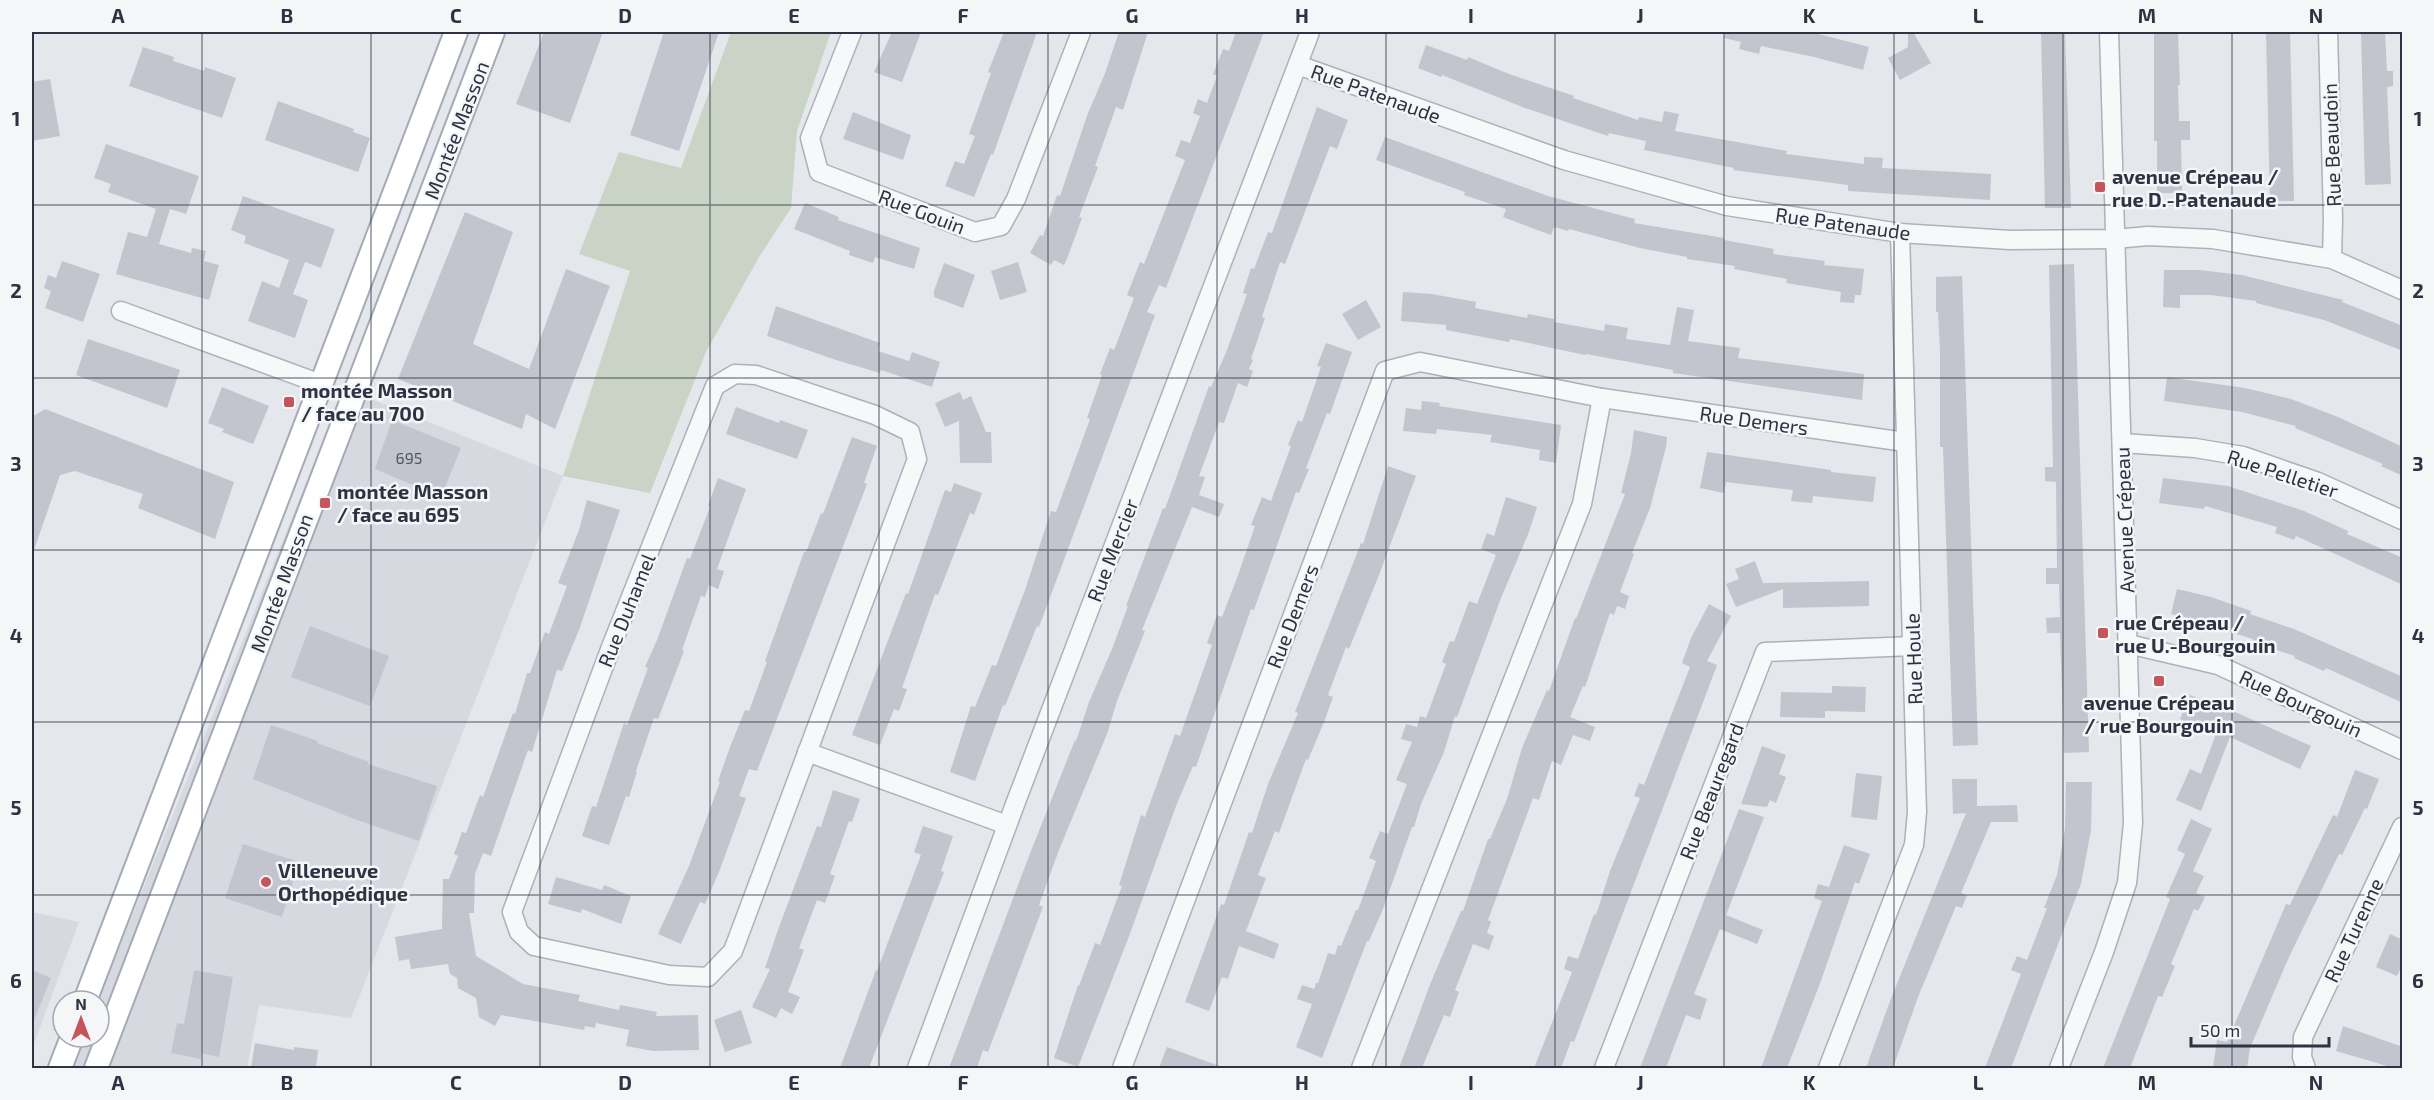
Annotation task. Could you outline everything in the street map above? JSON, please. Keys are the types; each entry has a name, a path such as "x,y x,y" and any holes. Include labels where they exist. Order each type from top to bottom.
{"main road":[{"name":"Montée Masson","path":"90,989 456,32"},
{"name":"Montée Masson","path":"96,1068 493,32"},
{"path":"60,1068 67,1049"}],"street":[{"name":"Rue Gouin","path":"852,32 810,138 819,172 975,232 1001,226 1016,200 1081,32"},
{"name":"Rue Mercier","path":"917,1068 1007,825 1310,32"},
{"name":"Avenue Crépeau","path":"2059,1068 2104,952 2127,883 2133,823 2109,32"},
{"name":"Rue Beaudoin","path":"2328,32 2333,219 2331,258"},
{"name":"Rue Patenaude","path":"1298,65 1564,160 1727,206 1900,233 2010,240 2115,239 2148,236 2213,239 2331,258 2403,290"},
{"name":"Rue Houle","path":"1828,1068 1914,845 1917,812 1900,233"},
{"path":"121,311 321,384"},
{"name":"Rue Demers","path":"1122,1068 1385,371 1420,362 1602,398 1905,442"},
{"name":"Rue Duhamel","path":"735,374 756,375 875,415 910,432 917,459 807,752 733,951 708,977 669,975 534,946 519,932 512,912 611,647 715,386 735,374"},
{"path":"1360,1068 1582,504 1602,398"},
{"name":"Rue Pelletier","path":"2122,443 2195,448 2243,456 2318,482 2403,519"},
{"name":"Rue Bourgouin","path":"2128,644 2218,665 2403,750"},
{"name":"Rue Beauregard","path":"1604,1068 1765,652 1913,646"},
{"path":"807,752 1007,825"},
{"name":"Rue Turenne","path":"2306,1068 2301,1057 2303,1037 2403,827"}],"shaded area":[{"path":"344,388 563,476 351,1018 259,1005 247,1068 87,1068 72,1066 79,1049 111,1049 111,989 103,989"},
{"path":"32,912 79,922 54,989 51,989 51,998 32,1049"}],"green space":[{"path":"731,32 831,32 797,131 791,208 759,257 706,352 650,493 563,476 630,271 579,254 619,152 681,168"}],"building":[{"path":"544,32 603,32 570,123 516,104"},
{"path":"664,32 719,32 679,151 630,135"},
{"path":"892,32 921,32 902,82 874,72"},
{"path":"1004,32 1037,32 993,155 991,154 974,197 945,186 955,161 964,164 975,136 969,134 991,73 988,72"},
{"path":"1119,32 1148,32 1123,110 1116,107 1095,166 1098,167 1079,217 1082,218 1068,256 1064,265 1054,260 1051,265 1030,253 1040,235 1043,236 1057,195 1060,196"},
{"path":"1236,32 1264,32 1166,288 1159,285 1147,312 1155,315 1039,627 1037,626 1005,706 1003,705 975,781 950,772 971,706 975,707 992,665 996,666 1025,590 1051,511 1056,512 1090,419 1087,418 1102,375 1100,374 1110,348 1114,350 1134,298 1127,295 1140,262 1144,264 1185,160 1175,156 1181,140 1190,143 1200,116 1193,113 1198,99 1207,103 1217,76 1213,74 1223,49 1229,51"},
{"path":"1725,32 1811,32 1869,47 1863,70 1761,46 1759,54 1739,49 1741,42 1724,38"},
{"path":"1908,32 1913,32 1931,63 1900,80 1888,58 1908,47"},
{"path":"2041,32 2065,32 2071,208 2045,208"},
{"path":"2154,32 2178,32 2179,121 2190,121 2190,140 2181,140 2182,193 2157,193 2157,141 2154,141"},
{"path":"2266,32 2290,32 2294,201 2270,201"},
{"path":"2361,32 2385,32 2387,71 2393,71 2393,86 2387,87 2391,184 2365,185"},
{"path":"1426,45 1467,60 1468,57 1574,96 1573,98 1638,120 1639,117 1662,122 1664,111 1679,114 1675,131 1787,151 1786,154 1864,164 1864,157 1883,158 1882,168 1991,174 1990,200 1848,191 1848,185 1733,170 1734,168 1644,150 1646,141 1609,133 1608,136 1418,68"},
{"path":"143,47 174,57 173,61 204,71 205,67 236,78 222,118 129,86"},
{"path":"50,79 60,136 32,141 32,82"},
{"path":"278,101 354,129 353,132 370,138 358,172 265,140"},
{"path":"1317,107 1348,120 1337,149 1330,146 1285,264 1280,262 1262,317 1265,318 1251,359 1253,360 1249,369 1253,371 1247,387 1238,383 1224,423 1219,422 1199,476 1205,477 1199,495 1224,504 1219,517 1192,507 1142,630 1145,631 1117,701 1107,734 1059,850 1039,905 1043,907 988,1052 983,1050 977,1068 949,1068 1029,856 1112,649 1209,386 1211,387 1227,350 1247,294 1243,293 1251,268 1254,269 1268,232 1272,233"},
{"path":"853,112 911,135 903,160 843,139"},
{"path":"1385,137 1548,196 1635,219 1634,223 1774,249 1773,254 1825,261 1824,265 1864,269 1861,295 1855,295 1854,303 1840,302 1841,292 1786,283 1787,279 1734,269 1735,266 1687,259 1687,257 1640,248 1569,229 1568,231 1554,227 1551,235 1503,217 1506,209 1376,160"},
{"path":"106,144 199,176 186,214 170,209 159,244 191,253 192,248 206,251 204,261 219,265 209,300 116,274 128,232 147,237 156,209 108,192 111,184 94,178"},
{"path":"243,196 335,229 321,268 305,262 293,294 308,300 295,338 248,321 262,281 279,288 289,260 244,243 246,236 231,230"},
{"path":"805,203 839,217 838,220 920,248 914,269 875,257 873,263 849,255 850,251 794,229"},
{"path":"465,212 513,232 473,344 529,369 566,269 610,286 555,429 526,414 522,429 398,379"},
{"path":"62,261 100,274 83,322 45,308 51,291 44,288 48,275 56,278"},
{"path":"1018,262 1027,292 1000,300 991,271"},
{"path":"944,263 975,275 963,308 934,297"},
{"path":"2074,264 2089,752 2064,753 2060,633 2047,633 2046,618 2060,617 2059,584 2046,584 2046,568 2057,568 2056,482 2045,481 2045,467 2053,467 2049,265"},
{"path":"2164,270 2199,270 2242,275 2343,300 2342,302 2403,326 2403,351 2324,320 2256,303 2256,301 2211,295 2180,295 2180,308 2163,307"},
{"path":"1962,276 1978,745 1953,746 1943,447 1940,447 1940,351 1938,312 1936,312 1936,277"},
{"path":"1403,292 1432,294 1476,302 1475,308 1527,318 1528,314 1554,319 1554,322 1604,331 1605,324 1628,328 1626,339 1670,345 1677,307 1694,310 1688,341 1740,348 1738,358 1864,374 1862,400 1673,373 1673,370 1510,339 1509,342 1446,330 1446,325 1401,321"},
{"path":"1366,300 1381,327 1358,340 1342,314"},
{"path":"776,306 880,343 878,351 909,361 912,352 940,362 932,387 881,370 880,373 836,360 767,336"},
{"path":"88,339 180,370 167,408 76,375"},
{"path":"1326,343 1352,352 1330,414 1327,413 1306,468 1309,469 1299,493 1296,492 1254,610 1251,609 1196,767 1193,766 1176,806 1128,939 1078,1067 1054,1058 1078,985 1095,943 1100,945 1122,886 1119,885 1141,815 1145,817 1175,734 1180,736 1212,645 1207,643 1217,615 1222,617 1237,578 1255,526 1251,525 1262,497 1271,501 1291,446 1288,445 1298,420 1302,422 1321,367 1317,366"},
{"path":"2167,377 2245,388 2291,399 2338,417 2403,447 2403,476 2381,466 2383,464 2295,428 2296,426 2242,412 2164,401"},
{"path":"222,387 269,406 253,444 222,432 224,429 208,423"},
{"path":"960,392 963,400 971,396 986,432 991,432 992,463 960,463 959,421 945,427 935,403"},
{"path":"1422,401 1440,403 1439,406 1561,425 1556,463 1539,460 1540,450 1490,442 1492,435 1437,429 1436,434 1403,431 1406,408 1421,410"},
{"path":"736,407 779,423 780,420 808,430 797,459 726,434"},
{"path":"45,409 234,482 215,539 138,508 143,494 75,471 60,475 34,550 32,549 32,417"},
{"path":"392,420 461,448 441,497 375,469"},
{"path":"1634,430 1667,437 1666,447 1650,508 1632,553 1634,554 1620,592 1629,596 1625,609 1617,606 1614,615 1610,613 1585,687 1583,686 1570,717 1595,727 1590,741 1573,735 1561,765 1552,761 1539,800 1533,798 1488,920 1491,922 1487,933 1494,936 1489,950 1473,944 1455,990 1459,992 1450,1017 1444,1015 1422,1068 1399,1068 1431,982 1461,911 1463,911 1488,839 1490,839 1507,799 1522,748 1547,690 1549,691 1575,618 1625,494 1621,493"},
{"path":"852,437 877,446 864,483 867,484 757,771 749,769 739,796 746,798 719,872 705,904 700,902 681,944 658,934 689,866 720,782 718,781 730,747 745,710 749,711 767,662 765,661 804,552 806,552 821,513 823,514"},
{"path":"1707,452 1876,477 1873,502 1813,496 1812,503 1791,501 1793,490 1726,482 1724,493 1700,488"},
{"path":"1388,466 1416,476 1379,575 1349,649 1346,647 1328,695 1333,697 1324,722 1308,760 1306,759 1279,833 1275,831 1258,875 1266,878 1246,931 1279,944 1274,959 1239,946 1228,979 1222,977 1209,1011 1185,1002 1221,904 1224,905 1249,832 1252,833 1268,784 1298,713 1295,712 1361,543 1363,544"},
{"path":"718,478 746,489 717,569 724,571 718,589 709,585 705,597 701,596 682,650 684,651 658,719 654,718 629,797 626,796 609,845 582,836 592,806 596,807 624,723 627,725 648,668 645,667 687,558 690,559 710,507 708,506"},
{"path":"2163,478 2228,486 2304,511 2348,531 2347,534 2403,558 2403,585 2296,536 2294,540 2275,533 2277,527 2205,506 2204,509 2159,503"},
{"path":"954,483 982,493 974,515 970,513 938,595 935,594 902,688 907,689 899,711 894,709 880,745 852,735 906,593 908,594 945,490 951,492"},
{"path":"1506,497 1537,507 1529,532 1501,598 1457,717 1455,716 1444,752 1421,804 1414,827 1412,827 1383,909 1367,941 1322,1058 1296,1047 1312,1004 1297,999 1302,985 1314,989 1328,953 1335,955 1338,945 1341,946 1356,910 1358,910 1376,861 1369,858 1380,831 1388,834 1407,784 1396,780 1412,742 1401,739 1406,724 1417,727 1420,716 1426,718 1446,664 1442,662 1450,641 1454,642 1469,601 1477,604 1496,555 1481,549 1487,533 1494,536"},
{"path":"587,500 620,510 579,630 562,671 557,670 532,752 528,750 491,856 483,853 475,874 474,913 469,913 476,956 523,984 580,995 578,1001 619,1010 620,1005 657,1012 656,1016 698,1015 699,1050 653,1051 626,1046 629,1030 596,1023 595,1028 585,1026 584,1030 501,1015 495,1026 479,1017 476,998 458,988 457,978 450,974 448,964 411,969 409,959 399,961 395,937 442,929 443,879 449,879 458,856 454,854 462,832 466,833 480,795 483,797 513,713 515,714 527,673 530,673 545,632 549,634 567,586 558,583 579,530"},
{"path":"1755,561 1763,583 1869,581 1869,606 1783,608 1783,589 1736,607 1726,584 1739,579 1735,569"},
{"path":"2177,589 2211,597 2251,611 2250,614 2294,629 2403,677 2403,703 2326,668 2324,671 2294,658 2295,656 2252,642 2253,639 2171,614"},
{"path":"1709,604 1731,616 1707,661 1717,665 1705,697 1574,1042 1571,1041 1561,1068 1534,1068 1572,972 1564,969 1568,956 1578,959 1594,914 1596,915 1610,871 1640,798 1634,796 1639,783 1644,785 1690,667 1682,663 1691,638"},
{"path":"310,626 389,656 370,706 291,677"},
{"path":"1832,686 1866,687 1865,712 1825,711 1825,718 1780,717 1781,692 1832,693"},
{"path":"2190,695 2233,711 2311,746 2300,769 2230,737 2201,811 2176,800 2190,769 2201,774 2216,734 2180,719"},
{"path":"271,725 318,741 317,743 369,762 368,764 437,786 419,841 357,820 253,779"},
{"path":"1762,746 1786,755 1779,774 1786,777 1776,803 1770,800 1767,807 1741,804"},
{"path":"2355,770 2379,779 2367,809 2365,808 2342,855 2339,854 2289,957 2250,1048 2247,1068 2213,1068 2217,1040 2227,1042 2286,904 2290,905 2333,815 2337,817"},
{"path":"1856,773 1882,776 1877,820 1851,817"},
{"path":"1952,779 1977,779 1977,806 2017,805 2018,822 1991,822 1961,893 1967,895 1962,908 1956,906 1918,997 1893,1068 1866,1068 1890,1001 1966,813 1953,814"},
{"path":"2066,782 2092,782 2091,830 2081,884 2011,1068 1985,1068 2021,974 2011,970 2017,956 2027,960 2057,875 2065,829"},
{"path":"833,790 860,799 852,822 849,821 830,874 835,876 825,903 817,900 799,948 804,950 788,992 800,997 792,1014 781,1008 776,1018 752,1007 770,969 765,968 779,927 817,826 821,827"},
{"path":"1739,809 1764,817 1726,915 1763,930 1757,944 1720,929 1694,994 1707,999 1700,1020 1686,1015 1666,1068 1640,1068"},
{"path":"2191,819 2212,829 2193,871 2204,876 2196,893 2205,897 2198,911 2194,909 2171,964 2175,966 2162,997 2158,996 2130,1068 2103,1068 2170,899 2166,897 2185,854 2177,850"},
{"path":"923,826 953,836 941,871 944,872 869,1068 840,1068 921,855 914,852"},
{"path":"243,844 299,862 282,917 225,898"},
{"path":"1844,845 1870,854 1859,884 1855,882 1821,981 1787,1068 1761,1068 1822,901 1814,898 1818,884 1829,887"},
{"path":"556,877 602,890 604,885 631,896 621,924 582,909 581,913 548,904"},
{"path":"2390,934 2403,940 2403,963 2397,976 2376,967"},
{"path":"32,970 51,978 32,1025"},
{"path":"194,970 233,977 219,1057 201,1053 201,1059 171,1053 177,1023 184,1024"},
{"path":"741,1010 752,1043 725,1052 714,1020"},
{"path":"2343,1026 2403,1047 2403,1068 2394,1068 2336,1051"},
{"path":"255,1043 294,1050 294,1047 318,1050 316,1068 251,1068"},
{"path":"1167,1047 1222,1067 1159,1068"}],"place":[{"name":"avenue Crépeau / rue D.-Patenaude","path":"2100,187"},
{"name":"montée Masson / face au 700","path":"289,402"},
{"name":"montée Masson / face au 695","path":"325,503"},
{"name":"rue Crépeau / rue U.-Bourgouin","path":"2103,633"},
{"name":"avenue Crépeau / rue Bourgouin","path":"2159,681"},
{"name":"Villeneuve Orthopédique","path":"266,882"}]}
